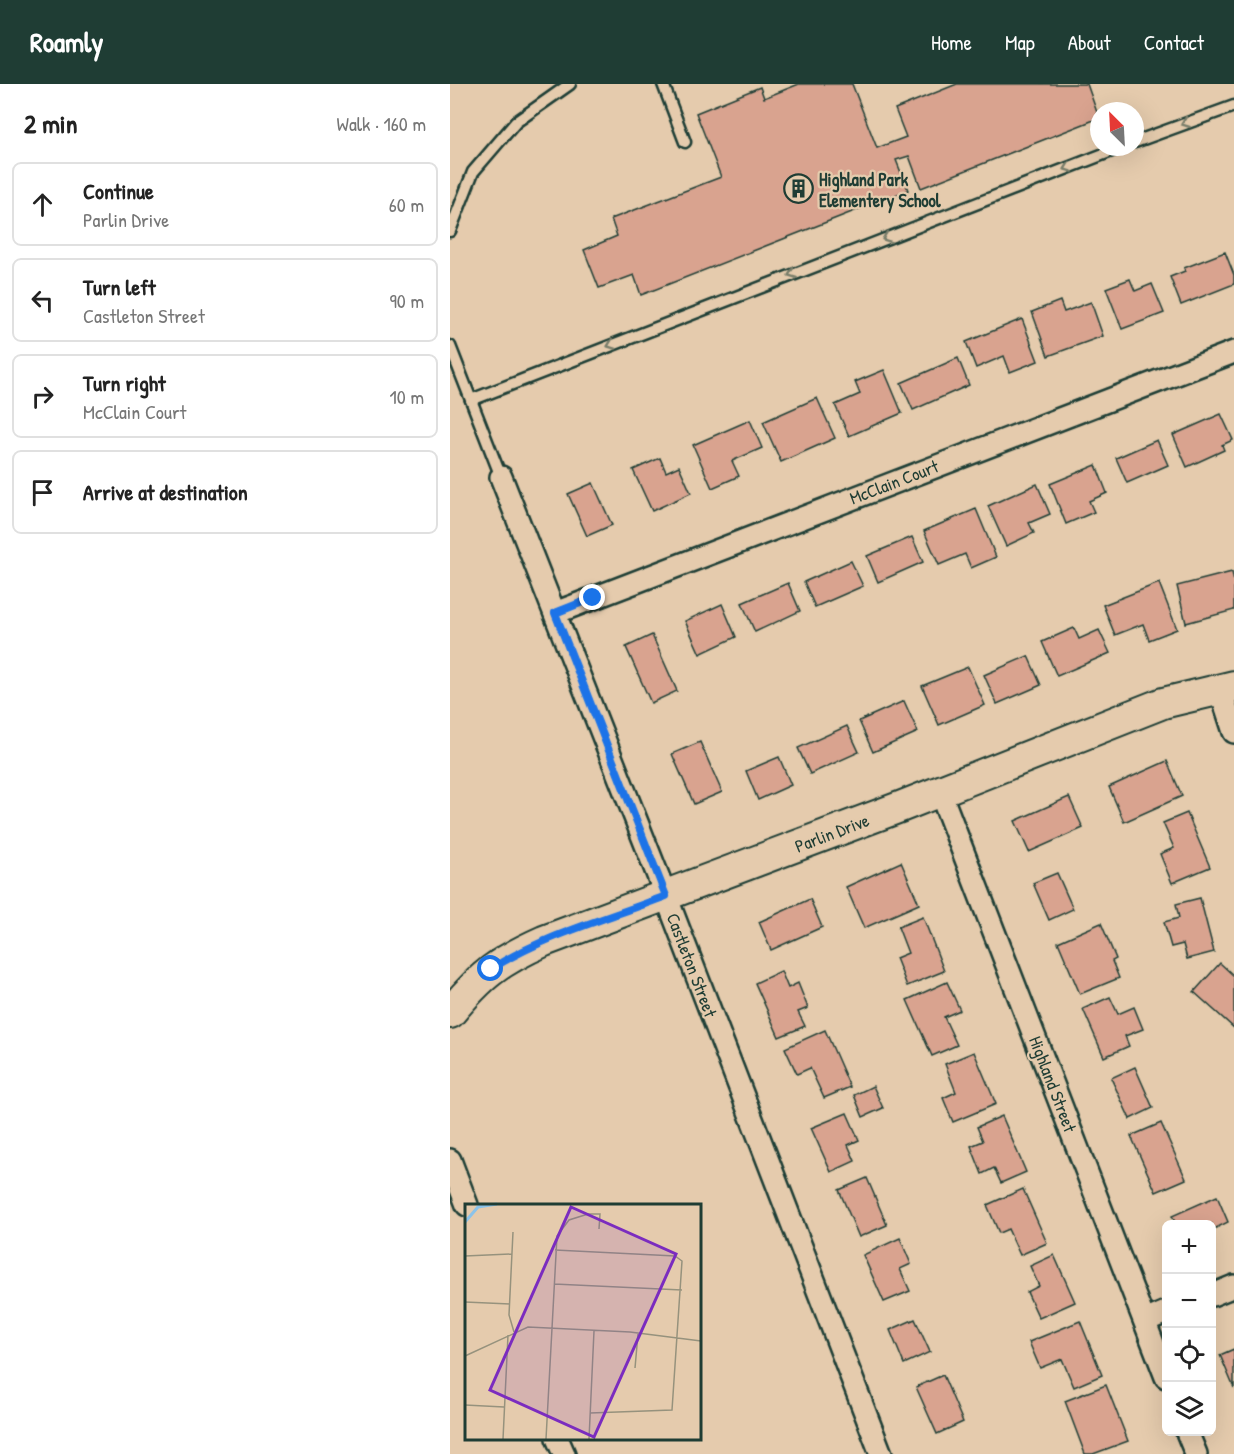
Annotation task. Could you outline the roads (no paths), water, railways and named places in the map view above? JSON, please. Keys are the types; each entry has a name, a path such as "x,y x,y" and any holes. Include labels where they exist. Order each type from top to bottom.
{"street":[{"name":"McClain Court","path":"555,613 1234,352"},
{"name":"Castleton Street","path":"501,477 666,896 881,1454"},
{"name":"Parlin Drive","path":"450,1013 491,969 544,941 940,792 1163,703 1227,688"},
{"path":"1227,688 1234,732"},
{"name":"Highland Street","path":"940,792 1162,1364"},
{"path":"450,1160 467,1204"},
{"path":"1216,1293 1234,1286"},
{"path":"1145,1321 1162,1314"},
{"path":"1189,1436 1196,1454"},
{"path":"558,1439 564,1454"}],"lane":[{"path":"450,231 473,172 516,122 570,84"},
{"path":"663,84 685,142"},
{"path":"1144,139 1234,106"},
{"path":"471,400 1099,156"},
{"path":"450,346 501,477"}],"place":[{"name":"Highland Park Elementery School","path":"798,189"}]}
